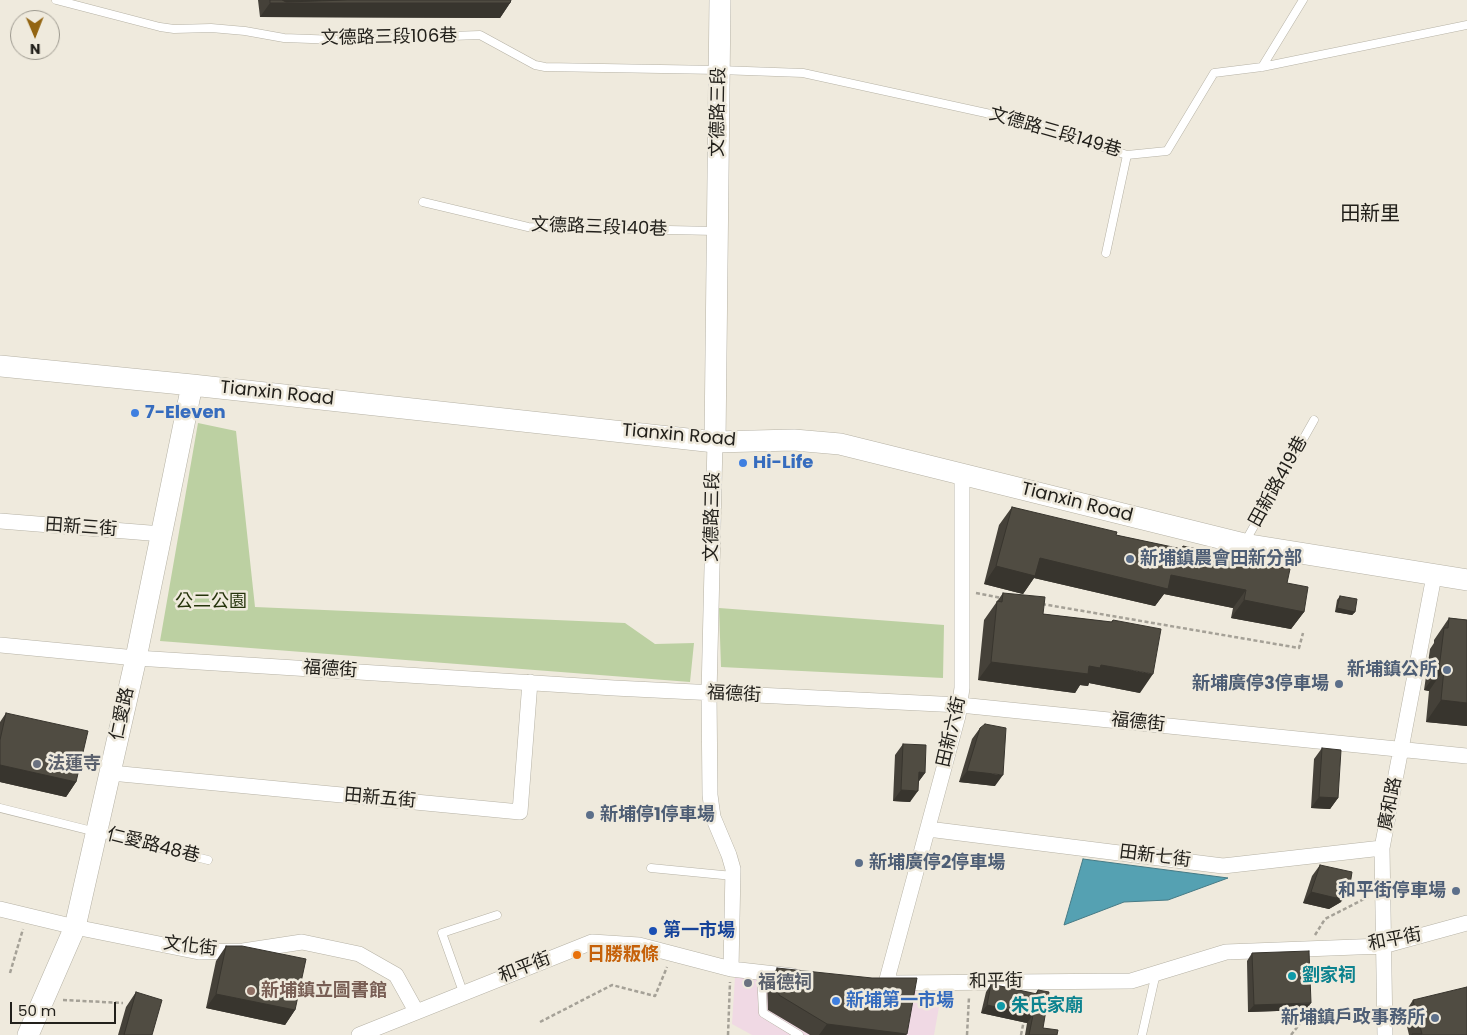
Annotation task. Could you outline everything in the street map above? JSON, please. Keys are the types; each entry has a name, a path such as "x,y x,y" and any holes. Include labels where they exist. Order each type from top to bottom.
{"main road":[{"name":"文德路三段","path":"715,442 720,0"},
{"name":"Tianxin Road","path":"0,366 715,442 794,440 840,444 1244,544 1467,580"},
{"name":"仁愛路","path":"28,1035 76,927 136,658 192,385"}],"street":[{"name":"文德路三段","path":"715,442 709,694 710,796 714,817 730,855 733,869 731,969"},
{"name":"田新六街","path":"878,983 928,829 960,705 962,688 962,474"},
{"name":"田新三街","path":"0,521 162,534"},
{"name":"廣和路","path":"1385,1035 1382,848 1434,576"},
{"name":"福德街","path":"0,646 136,658 709,694 960,705 1401,751 1467,756"},
{"name":"田新五街","path":"111,773 520,812 530,682"},
{"name":"田新七街","path":"928,829 1223,866 1382,848"},
{"name":"文化街","path":"0,910 199,952 243,951 302,942 359,954 396,975 416,1011"},
{"name":"和平街","path":"878,983 915,987 970,982 1131,981 1226,952 1383,946 1467,924"},
{"name":"和平街","path":"359,1035 592,942 639,945 731,969 807,978"}],"lane":[{"name":"文德路三段106巷","path":"56,0 174,29 211,28 245,31 284,38 338,40 480,36 535,65 545,67 719,70"},
{"path":"1262,67 1303,0"},
{"name":"文德路三段149巷","path":"719,70 803,73 1027,122 1127,155 1167,151 1214,73 1262,67 1466,23"},
{"path":"1106,253 1127,155"},
{"name":"文德路三段140巷","path":"422,202 528,228 718,231"},
{"name":"田新路419巷","path":"1244,544 1314,420"},
{"name":"仁愛路48巷","path":"0,808 208,860"},
{"path":"651,868 733,876"},
{"path":"463,992 442,933 497,915"},
{"path":"761,973 763,1013 799,1035"},
{"path":"1142,1035 1156,973"}],"path":[{"path":"962,591 1010,599"},
{"path":"1039,604 1299,648 1303,633"},
{"path":"1307,949 1325,919 1382,890"},
{"path":"10,973 27,916"},
{"path":"540,1022 612,985 655,996 672,954"},
{"path":"728,1035 731,969"},
{"path":"967,1035 970,982"},
{"path":"44,999 123,1003"},
{"path":"1291,1035 1309,1012 1309,1003"},
{"path":"1021,1035 1024,1017"}],"shaded area":[{"name":"新埔第一市場","path":"735,977 942,990 934,1035 752,1035 732,1024"}],"green space":[{"name":"公二公園","path":"198,423 236,431 255,607 625,623 655,644 694,643 690,682 160,641"},
{"path":"719,608 944,625 943,678 721,667"}],"water":[{"path":"1083,859 1228,878 1168,900 1124,902 1064,925"}],"building":[{"path":"270,0 286,2 511,0 510,3 270,3"},
{"path":"1012,507 1117,532 1116,535 1182,549 1183,546 1290,569 1287,583 1308,587 1304,612 1244,600 1246,590 1171,575 1168,589 1040,558 1035,576 996,566"},
{"path":"1003,593 1045,597 1043,614 1112,622 1113,620 1161,629 1153,674 1101,665 1100,668 1089,666 1088,674 991,662 997,601 1002,602"},
{"path":"1340,596 1357,599 1355,612 1337,608"},
{"path":"1449,618 1467,620 1467,703 1441,700 1444,669 1439,669 1444,628 1448,628"},
{"name":"法蓮寺","path":"6,713 88,731 76,782 0,765 0,740"},
{"path":"985,724 1006,728 1003,775 967,771 980,728"},
{"path":"903,744 926,745 925,773 919,772 918,791 901,790"},
{"path":"1322,748 1341,750 1338,798 1319,797"},
{"path":"1320,865 1352,872 1349,891 1336,898 1311,892"},
{"name":"新埔鎮立圖書館","path":"226,946 242,946 306,959 295,1010 216,994"},
{"name":"劉家祠","path":"1309,951 1311,1003 1254,1005 1252,953"},
{"name":"新埔第一市場","path":"777,968 872,978 917,978 907,1034 827,1024 779,995"},
{"path":"991,984 1037,994 1038,990 1049,992 1043,1028 1058,1030 1057,1035 1029,1035 1033,1015 987,1005"},
{"name":"新埔鎮戶政事務所","path":"1467,987 1467,1035 1412,1035 1422,1034 1413,1000"},
{"path":"136,992 162,1000 152,1035 124,1035"}],"place":[{"name":"7-Eleven","path":"135,413"},
{"name":"Hi-Life","path":"743,463"},
{"name":"新埔鎮農會田新分部","path":"1130,559"},
{"name":"新埔鎮公所","path":"1447,670"},
{"name":"新埔廣停3停車場","path":"1339,684"},
{"name":"法蓮寺","path":"37,764"},
{"name":"新埔停1停車場","path":"590,815"},
{"name":"新埔廣停2停車場","path":"859,863"},
{"name":"和平街停車場","path":"1456,891"},
{"name":"第一市場","path":"653,931"},
{"name":"日勝粄條","path":"577,955"},
{"name":"劉家祠","path":"1292,976"},
{"name":"福德祠","path":"748,983"},
{"name":"新埔鎮立圖書館","path":"251,991"},
{"name":"新埔第一市場","path":"836,1001"},
{"name":"朱氏家廟","path":"1001,1006"},
{"name":"新埔鎮戶政事務所","path":"1435,1018"}],"district":[{"name":"田新里","path":"1370,215"}]}
